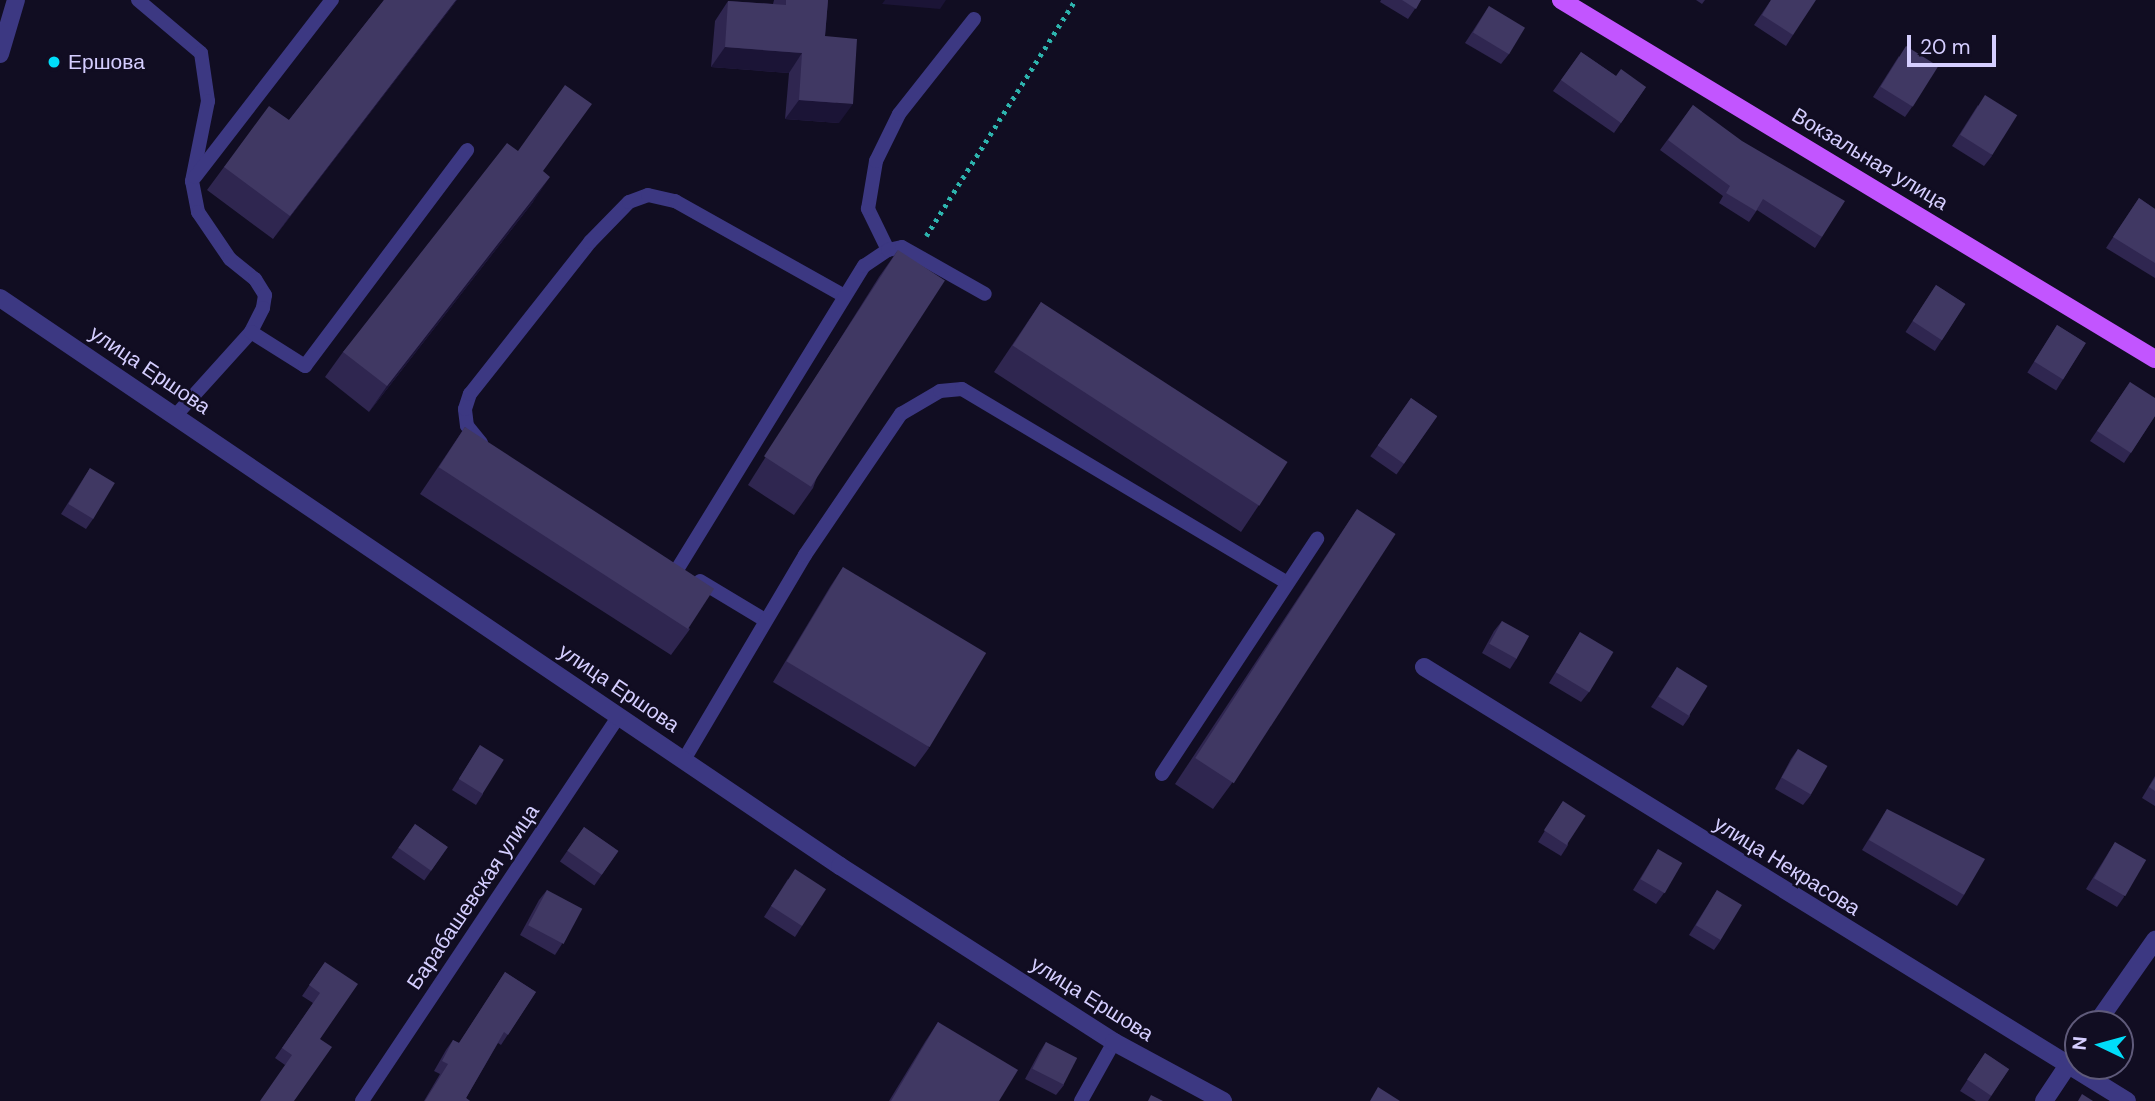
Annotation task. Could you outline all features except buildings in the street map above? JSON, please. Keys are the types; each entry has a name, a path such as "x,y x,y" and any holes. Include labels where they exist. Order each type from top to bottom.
{"main road":[{"name":"Вокзальная улица","path":"1561,0 2155,359"}],"street":[{"path":"0,54 16,0"},
{"name":"улица Ершова","path":"0,298 177,414 840,866 1114,1042 1223,1101"},
{"name":"улица Некрасова","path":"1424,667 2064,1065"},
{"path":"2106,1010 2155,940"},
{"path":"2044,1101 2064,1071"},
{"name":"улица Некрасова","path":"2090,1080 2127,1101"}],"lane":[{"path":"138,0 201,53 208,101 192,181 198,212 230,259 255,279 265,295 263,308 251,332 177,414"},
{"path":"192,181 332,0"},
{"path":"888,250 868,209 876,161 899,114 974,19"},
{"path":"251,332 305,366 467,150"},
{"path":"490,449 467,426 465,409 470,394 590,242 629,202 648,195 675,201 844,296"},
{"path":"765,620 672,564 864,266 888,250 902,247 916,251 985,294"},
{"path":"685,758 765,620 901,414 940,391 962,389 1287,583"},
{"path":"1162,774 1317,539"},
{"name":"Барабашевская улица","path":"362,1101 619,716"},
{"path":"1082,1101 1114,1042"}],"path":[{"path":"916,251 1075,0"}],"place":[{"name":"Ершова","path":"54,62"}]}
